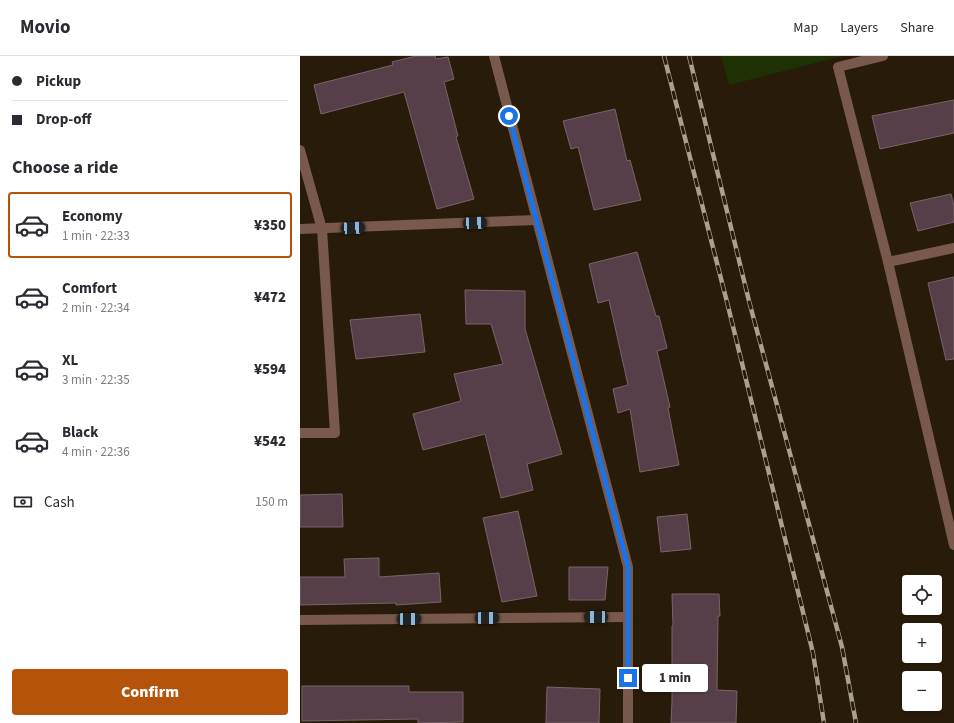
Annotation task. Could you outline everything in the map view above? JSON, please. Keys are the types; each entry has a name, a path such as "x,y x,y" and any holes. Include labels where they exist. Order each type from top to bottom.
{"street":[{"path":"494,56 628,567 628,723"},
{"path":"883,56 838,67 888,262 954,546"},
{"path":"300,150 322,229 335,433 300,433"},
{"path":"300,229 537,220"},
{"path":"888,262 954,248"},
{"path":"300,620 628,617"}],"green space":[{"path":"721,56 843,56 729,85"}],"building":[{"path":"416,56 435,56 436,59 448,57 454,79 444,82 458,136 456,137 474,199 437,209 404,92 321,114 314,85 393,65 392,62"},
{"path":"954,100 954,133 880,149 872,116"},
{"path":"615,109 627,161 630,160 641,200 594,210 578,147 571,149 563,121"},
{"path":"951,194 954,206 954,222 918,231 910,203"},
{"path":"637,252 656,316 659,316 667,348 657,351 670,407 668,408 679,465 640,472 630,409 618,413 613,389 628,385 609,300 598,303 589,264"},
{"path":"954,277 954,359 946,360 928,283"},
{"path":"465,290 525,291 525,329 562,454 527,464 533,490 501,498 485,434 423,450 413,414 461,401 454,374 503,364 491,324 466,324"},
{"path":"420,314 425,352 356,359 350,320"},
{"path":"342,494 343,527 300,527 300,495"},
{"path":"518,511 537,596 502,602 483,518"},
{"path":"687,514 691,549 661,552 657,517"},
{"path":"379,558 379,577 439,573 441,602 396,605 396,603 300,605 300,577 345,577 344,559"},
{"path":"569,567 608,567 605,600 569,600"},
{"path":"672,594 719,594 720,616 718,616 717,690 737,691 736,723 671,723 673,626"},
{"path":"302,686 409,686 409,692 463,692 463,722 418,723 418,719 302,721"},
{"path":"547,687 600,689 599,723 546,723"}],"railway":[{"path":"664,56 728,306 813,653 824,723"},
{"path":"689,56 749,301 842,647 856,723"}],"route":[{"path":"509,116 628,567 628,678"}]}
